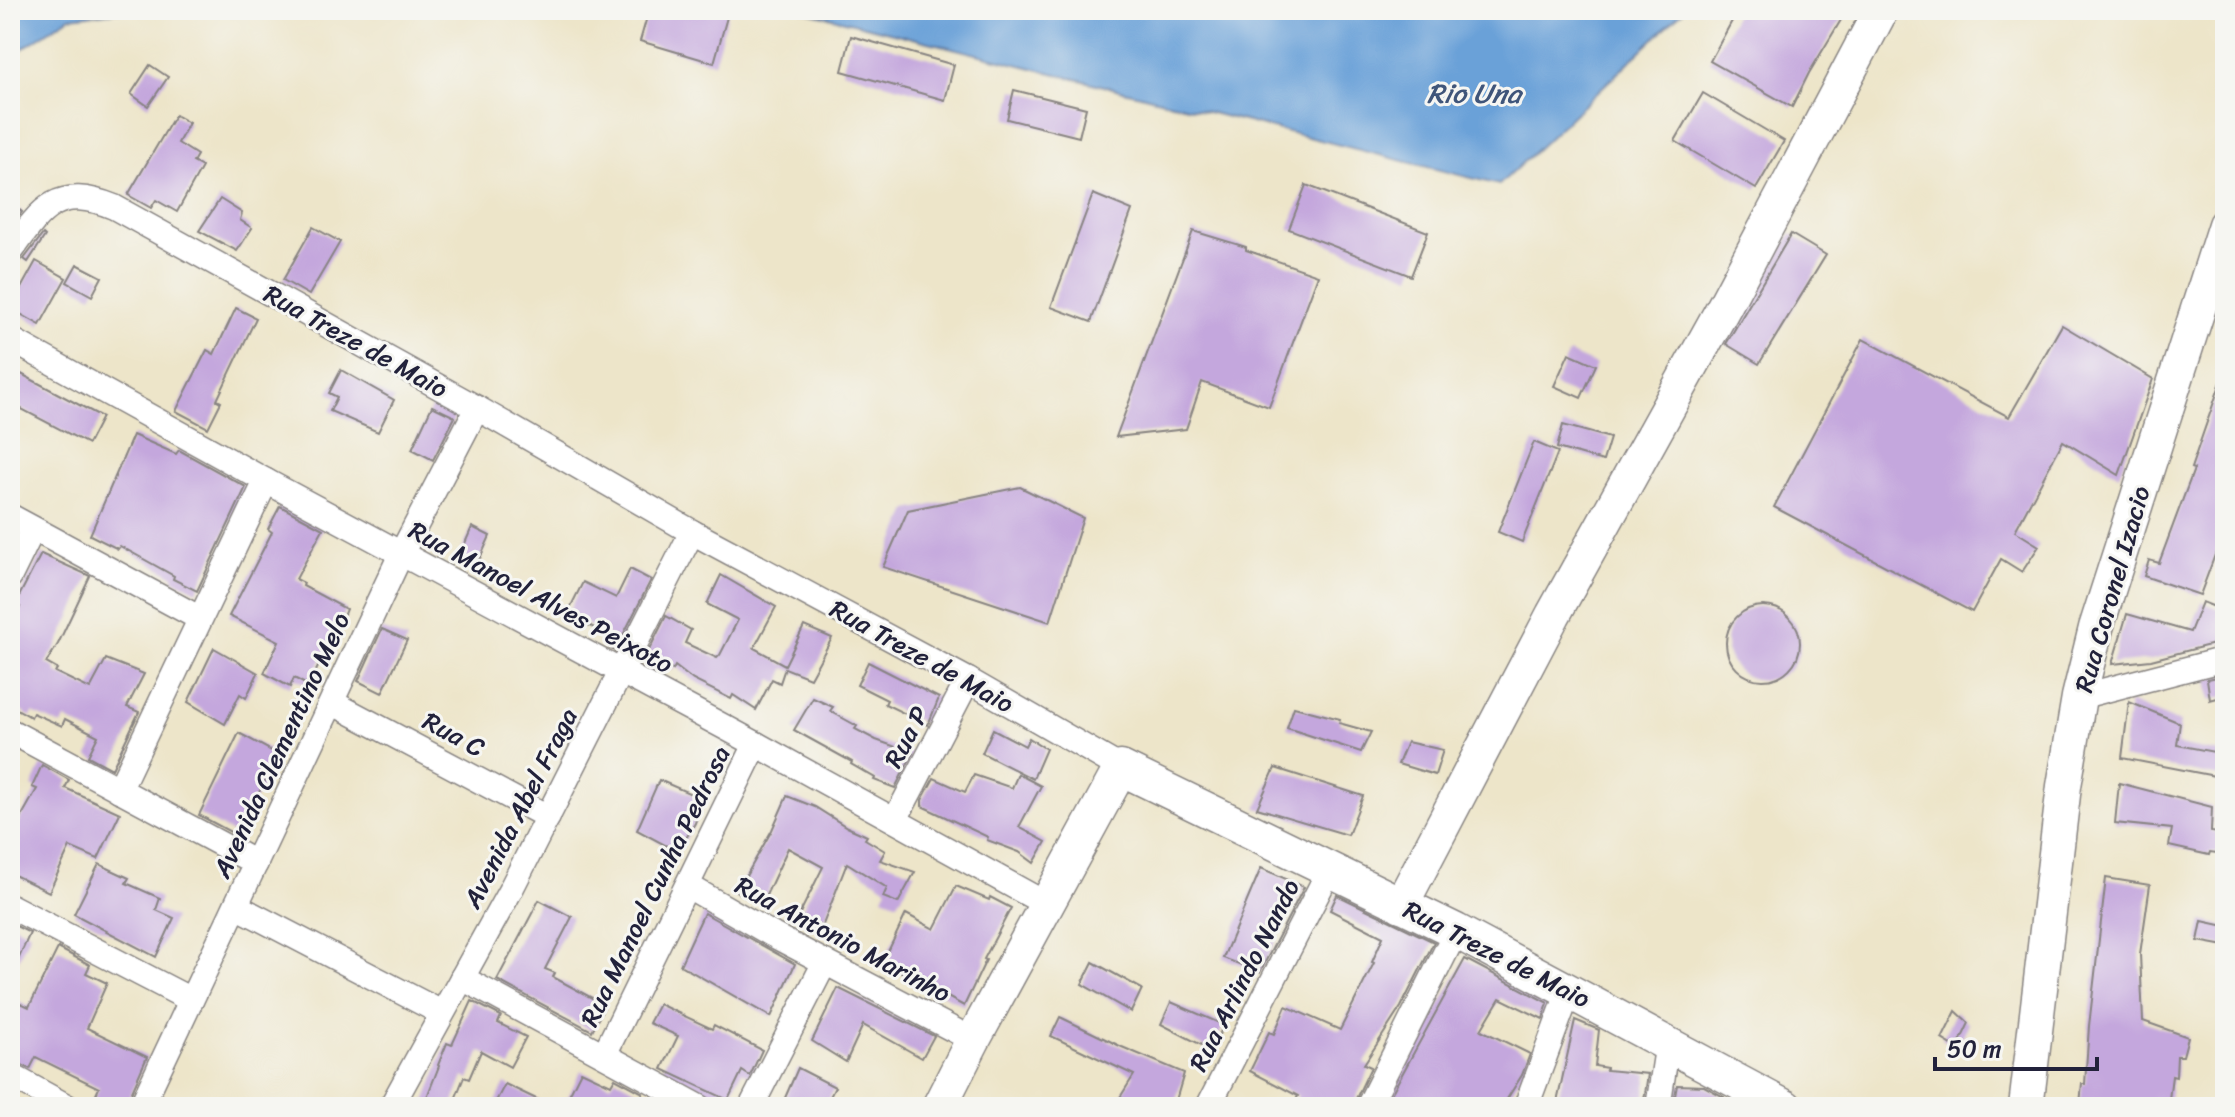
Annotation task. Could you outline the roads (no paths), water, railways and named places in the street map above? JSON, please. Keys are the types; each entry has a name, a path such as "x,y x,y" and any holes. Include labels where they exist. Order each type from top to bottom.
{"street":[{"path":"1401,905 1553,615 1725,305 1881,10"},
{"name":"Rua Treze de Maio","path":"10,253 39,216 67,198 81,196 114,207 477,408 692,532 968,680 1121,768 1456,931 1785,1107"},
{"name":"Rua Coronel Izacio","path":"2026,1107 2064,786 2079,697 2096,628 2225,225"},
{"name":"Rua Manoel Alves Peixoto","path":"10,339 1046,904"},
{"name":"Avenida Clementino Melo","path":"141,1107 401,554 477,408"},
{"path":"119,790 266,481"},
{"path":"10,516 199,618"},
{"path":"10,576 33,529"},
{"name":"Avenida Abel Fraga","path":"391,1107 548,817 692,532"},
{"path":"2079,697 2225,659"},
{"name":"Rua P","path":"895,820 968,680"},
{"name":"Rua C","path":"333,703 548,817"},
{"path":"10,731 256,863"},
{"name":"Rua Manoel Cunha Pedrosa","path":"605,1053 756,744"},
{"path":"939,1107 1121,768"},
{"name":"Rua Arlindo Nando","path":"1208,1107 1330,869"},
{"name":"Rua Antonio Marinho","path":"688,886 973,1040"},
{"path":"10,906 191,1000"},
{"path":"236,906 440,1012"},
{"path":"1368,1107 1456,931"},
{"path":"751,1107 825,962"},
{"path":"462,978 700,1107"},
{"path":"1526,1107 1569,991"},
{"path":"1658,1107 1668,1042"},
{"path":"10,1075 68,1107"}],"water":[{"path":"10,10 133,10 70,17 10,57"},
{"name":"Rio Una","path":"801,10 1684,10 1499,185"}]}
